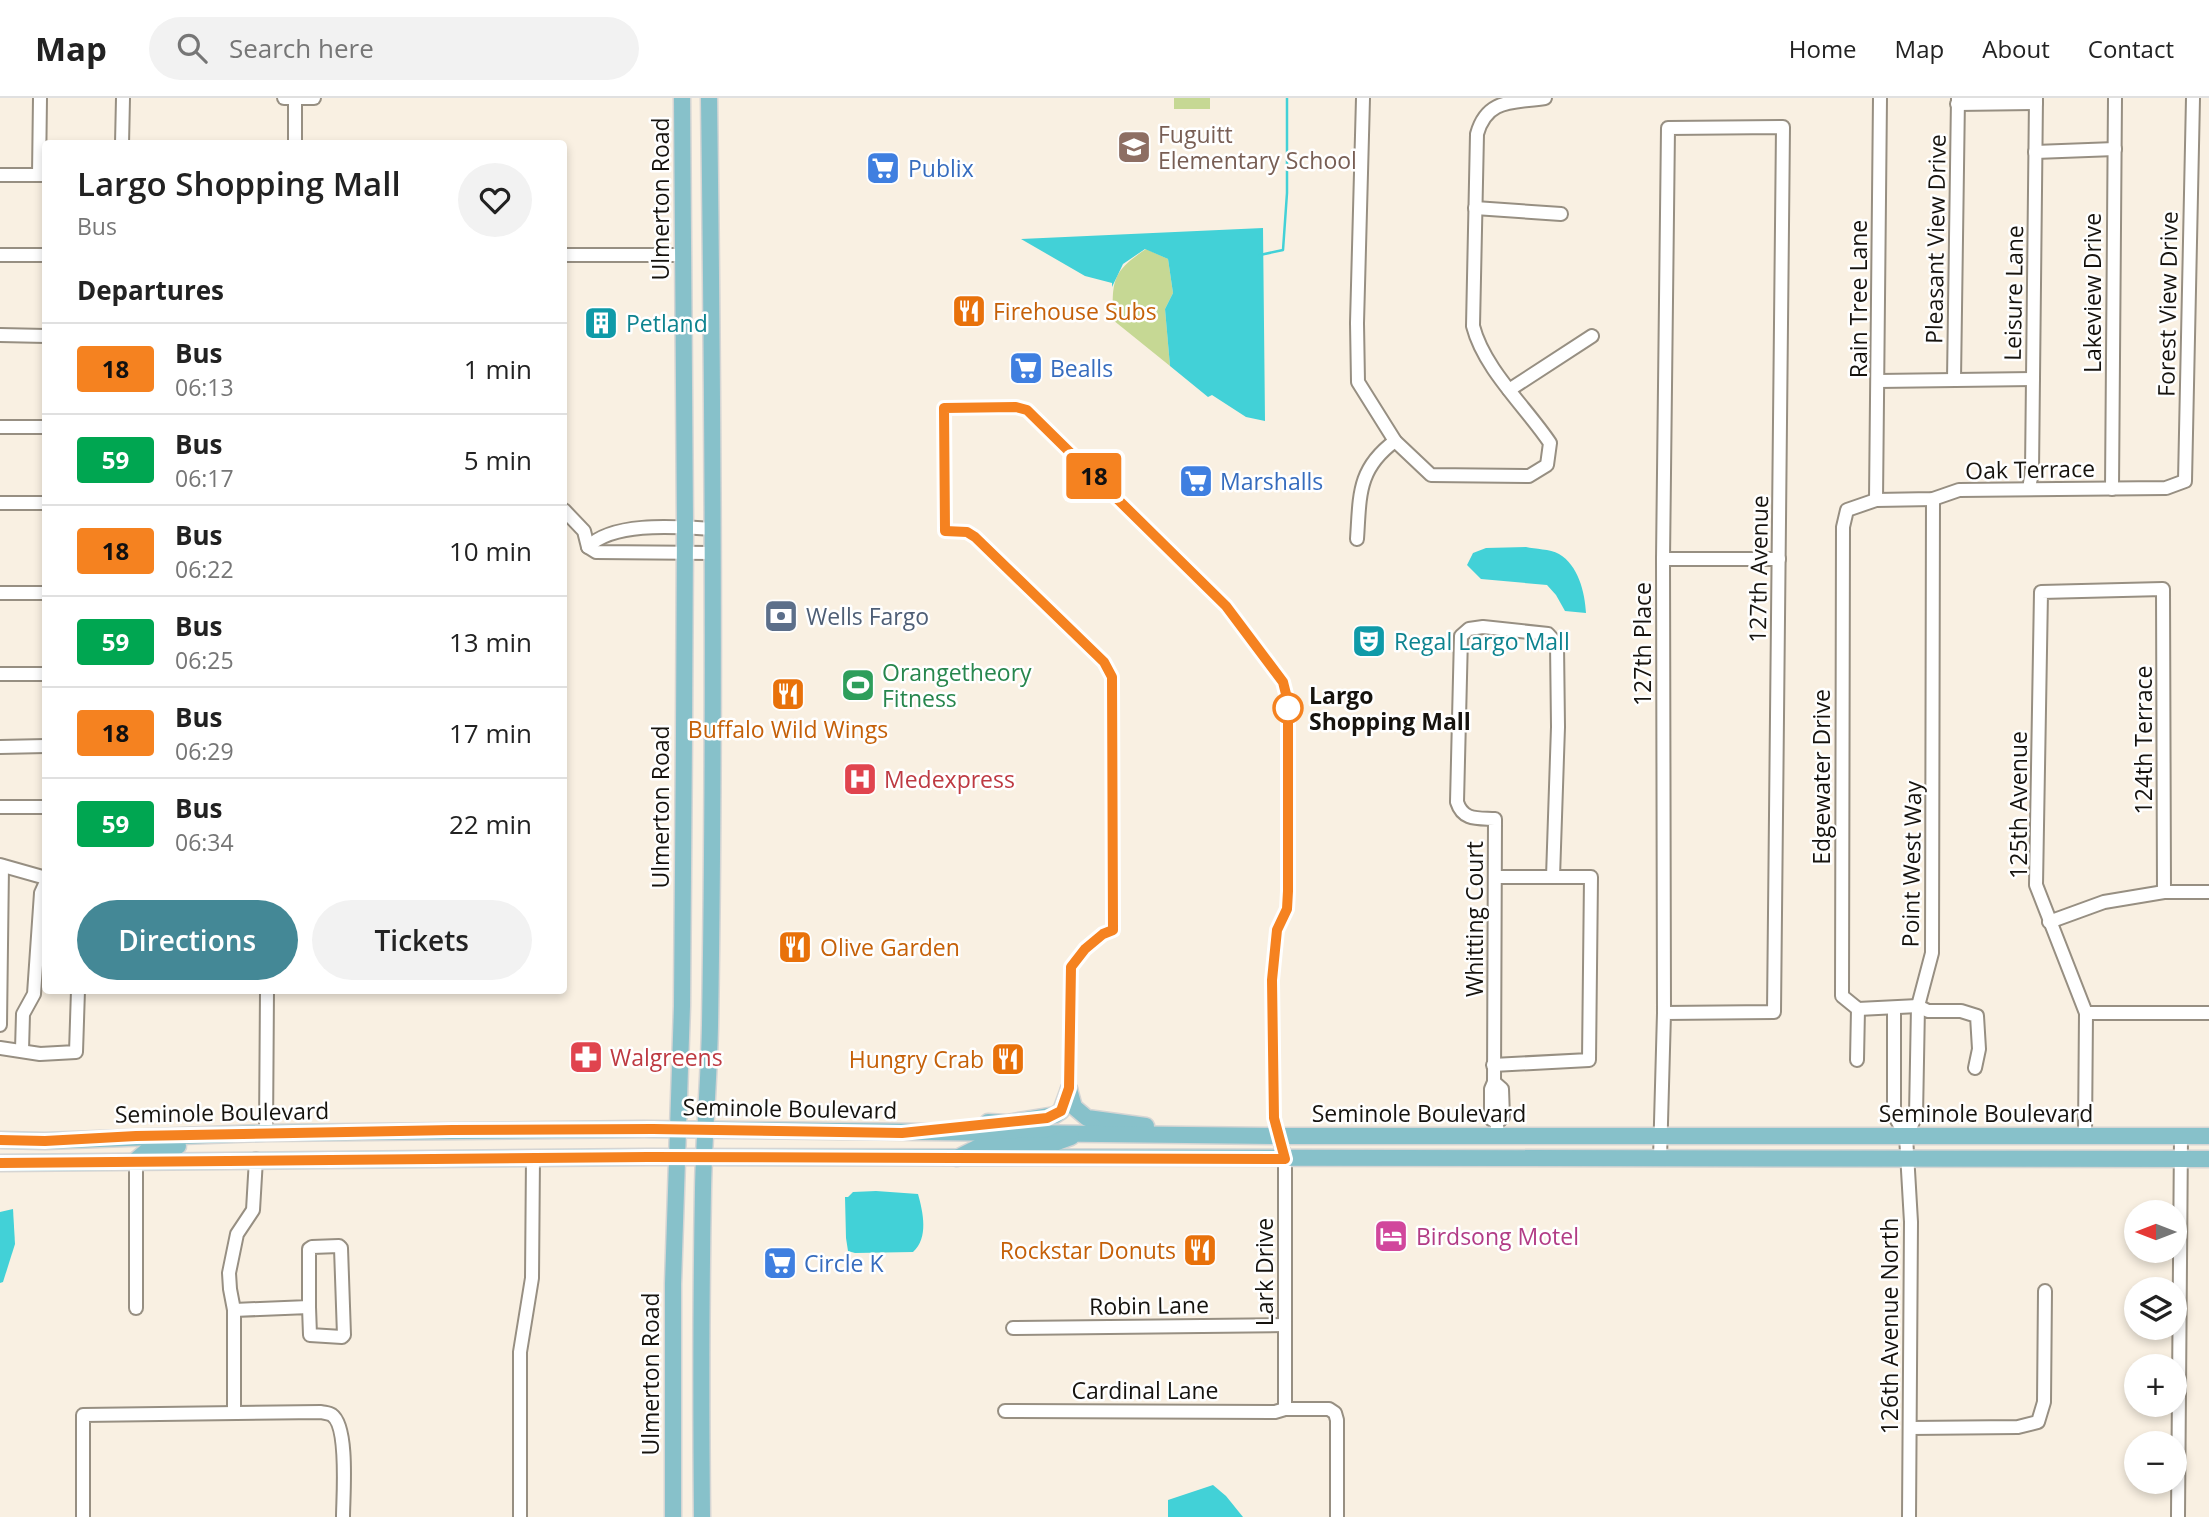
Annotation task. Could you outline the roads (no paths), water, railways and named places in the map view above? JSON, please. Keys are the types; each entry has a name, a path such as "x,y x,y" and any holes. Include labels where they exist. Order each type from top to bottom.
{"main road":[{"name":"Ulmerton Road","path":"674,1514 676,1157 682,1006 685,551 682,98"},
{"path":"702,1517 701,1331 710,1001 712,529 709,98"},
{"path":"902,1133 1047,1118 1061,1111 1069,1088 1074,1107 1087,1118 1216,1135"},
{"name":"Seminole Boulevard","path":"0,1140 45,1141 266,1133 677,1129 1279,1136 1497,1129 1661,1136 2209,1136"},
{"path":"256,1159 266,1133"},
{"path":"955,1159 979,1147 1049,1145 1079,1134"},
{"path":"136,1160 149,1149 177,1146 190,1136"},
{"path":"0,1148 32,1148 45,1141"},
{"name":"Seminole Boulevard","path":"0,1163 533,1157 2209,1159"}],"street":[{"path":"0,175 42,175 40,98"},
{"path":"122,140 123,98"},
{"path":"284,98 314,98"},
{"path":"295,98 295,140"},
{"path":"1363,98 1358,382 1395,441 1431,475 1529,476 1547,465 1550,443 1509,390 1477,341 1473,326 1477,134 1481,118 1494,106 1545,98"},
{"name":"Rain Tree Lane","path":"1877,500 1880,98"},
{"name":"Lakeview Drive","path":"2112,489 2115,98"},
{"name":"Forest View Drive","path":"2185,481 2193,98"},
{"path":"1957,101 2036,100"},
{"name":"Leisure Lane","path":"2029,489 2032,471 2036,100"},
{"name":"Pleasant View Drive","path":"1954,380 1957,101"},
{"name":"127th Avenue","path":"1664,1013 1774,1012 1783,127 1668,128"},
{"name":"127th Place","path":"1660,1160 1664,1013 1663,559 1668,128"},
{"path":"2035,152 2115,149"},
{"path":"1475,208 1561,214"},
{"path":"0,254 42,255"},
{"path":"567,255 683,255"},
{"path":"0,335 42,336"},
{"path":"1509,390 1592,336"},
{"path":"1878,381 2033,379"},
{"path":"0,426 42,427"},
{"path":"1357,539 1362,480 1372,464 1395,441"},
{"name":"Oak Terrace","path":"1877,500 1933,499 1959,490 2166,488 2185,481"},
{"name":"Point West Way","path":"1906,1136 1916,1116 1918,1006 1932,953 1933,499"},
{"name":"Edgewater Drive","path":"1858,1009 1842,996 1841,553 1847,510 1877,500"},
{"path":"0,503 42,503"},
{"path":"567,513 584,531 588,547 596,552 712,553"},
{"path":"588,547 598,537 628,529 712,529"},
{"path":"1663,559 1779,559"},
{"name":"124th Terrace","path":"2041,592 2163,589 2164,892"},
{"name":"125th Avenue","path":"2041,592 2036,885 2086,1013 2085,1135"},
{"path":"0,593 42,593"},
{"name":"Whitting Court","path":"1497,1129 1503,1116 1497,1095 1502,1089 1494,1082 1493,1065 1495,819 1468,818 1460,811 1457,802 1461,636 1469,629 1483,627 1548,634 1558,644 1553,877"},
{"path":"0,674 42,674"},
{"path":"0,747 42,746"},
{"path":"0,807 42,807"},
{"path":"0,1025 1,865 42,879"},
{"path":"1493,1065 1590,1060 1591,877 1495,877"},
{"path":"22,1050 23,1014 34,994 42,890"},
{"path":"2049,922 2104,902 2164,892 2209,892"},
{"path":"0,1048 40,1054 76,1052 78,994"},
{"path":"266,1133 267,994"},
{"path":"1857,1060 1858,1009 1918,1006 1928,1011 1961,1011 1977,1016 1979,1049 1975,1068"},
{"path":"1894,1008 1894,1115 1906,1136"},
{"path":"2086,1013 2209,1013"},
{"name":"Lark Drive","path":"1279,1136 1285,1159 1286,1409"},
{"name":"126th Avenue North","path":"1906,1136 1911,1222 1909,1517"},
{"path":"2178,1517 2181,1136"},
{"path":"520,1517 520,1352 534,1251 533,1157"},
{"path":"234,1413 234,1310 229,1273 237,1234 253,1210 256,1159"},
{"path":"136,1160 136,1308"},
{"path":"339,1246 344,1335 310,1335 309,1307 309,1249 339,1246"},
{"path":"1910,1428 2018,1427 2038,1422 2044,1402 2045,1291"},
{"path":"234,1310 309,1307"},
{"name":"Robin Lane","path":"1013,1328 1285,1325"},
{"name":"Cardinal Lane","path":"1004,1411 1275,1412 1286,1409 1329,1409 1335,1413 1337,1420 1337,1517"},
{"path":"83,1517 83,1415 321,1412 333,1416 340,1427 343,1448 343,1517"}],"water":[{"path":"1263,228 1265,421 1246,417 1212,395 1208,397 1170,366 1165,309 1173,293 1168,259 1145,249 1123,264 1112,287 1112,283 1085,276 1021,239"},
{"path":"1526,547 1551,551 1566,559 1579,580 1586,613 1565,611 1547,585 1481,579 1467,565 1473,553 1486,548"},
{"path":"853,1192 918,1194 923,1232 913,1252 848,1251 845,1197"},
{"path":"13,1209 15,1244 3,1282 0,1283 0,1212"},
{"path":"1213,1485 1243,1517 1168,1517 1168,1500"}],"waterway":[{"path":"1260,255 1283,250 1287,193 1287,98"}],"place":[{"name":"Fuguitt Elementary School","path":"1134,147"},
{"name":"Publix","path":"883,168"},
{"name":"Firehouse Subs","path":"969,311"},
{"name":"Petland","path":"601,323"},
{"name":"Bealls","path":"1026,368"},
{"name":"Marshalls","path":"1196,481"},
{"name":"Wells Fargo","path":"781,616"},
{"name":"Regal Largo Mall","path":"1369,641"},
{"name":"Orangetheory Fitness","path":"858,685"},
{"name":"Buffalo Wild Wings","path":"788,694"},
{"name":"Largo Shopping Mall","path":"1288,708"},
{"name":"Medexpress","path":"860,779"},
{"name":"Olive Garden","path":"795,947"},
{"name":"Walgreens","path":"586,1057"},
{"name":"Hungry Crab","path":"1008,1059"},
{"name":"Birdsong Motel","path":"1391,1236"},
{"name":"Rockstar Donuts","path":"1200,1250"},
{"name":"Circle K","path":"780,1263"}]}
